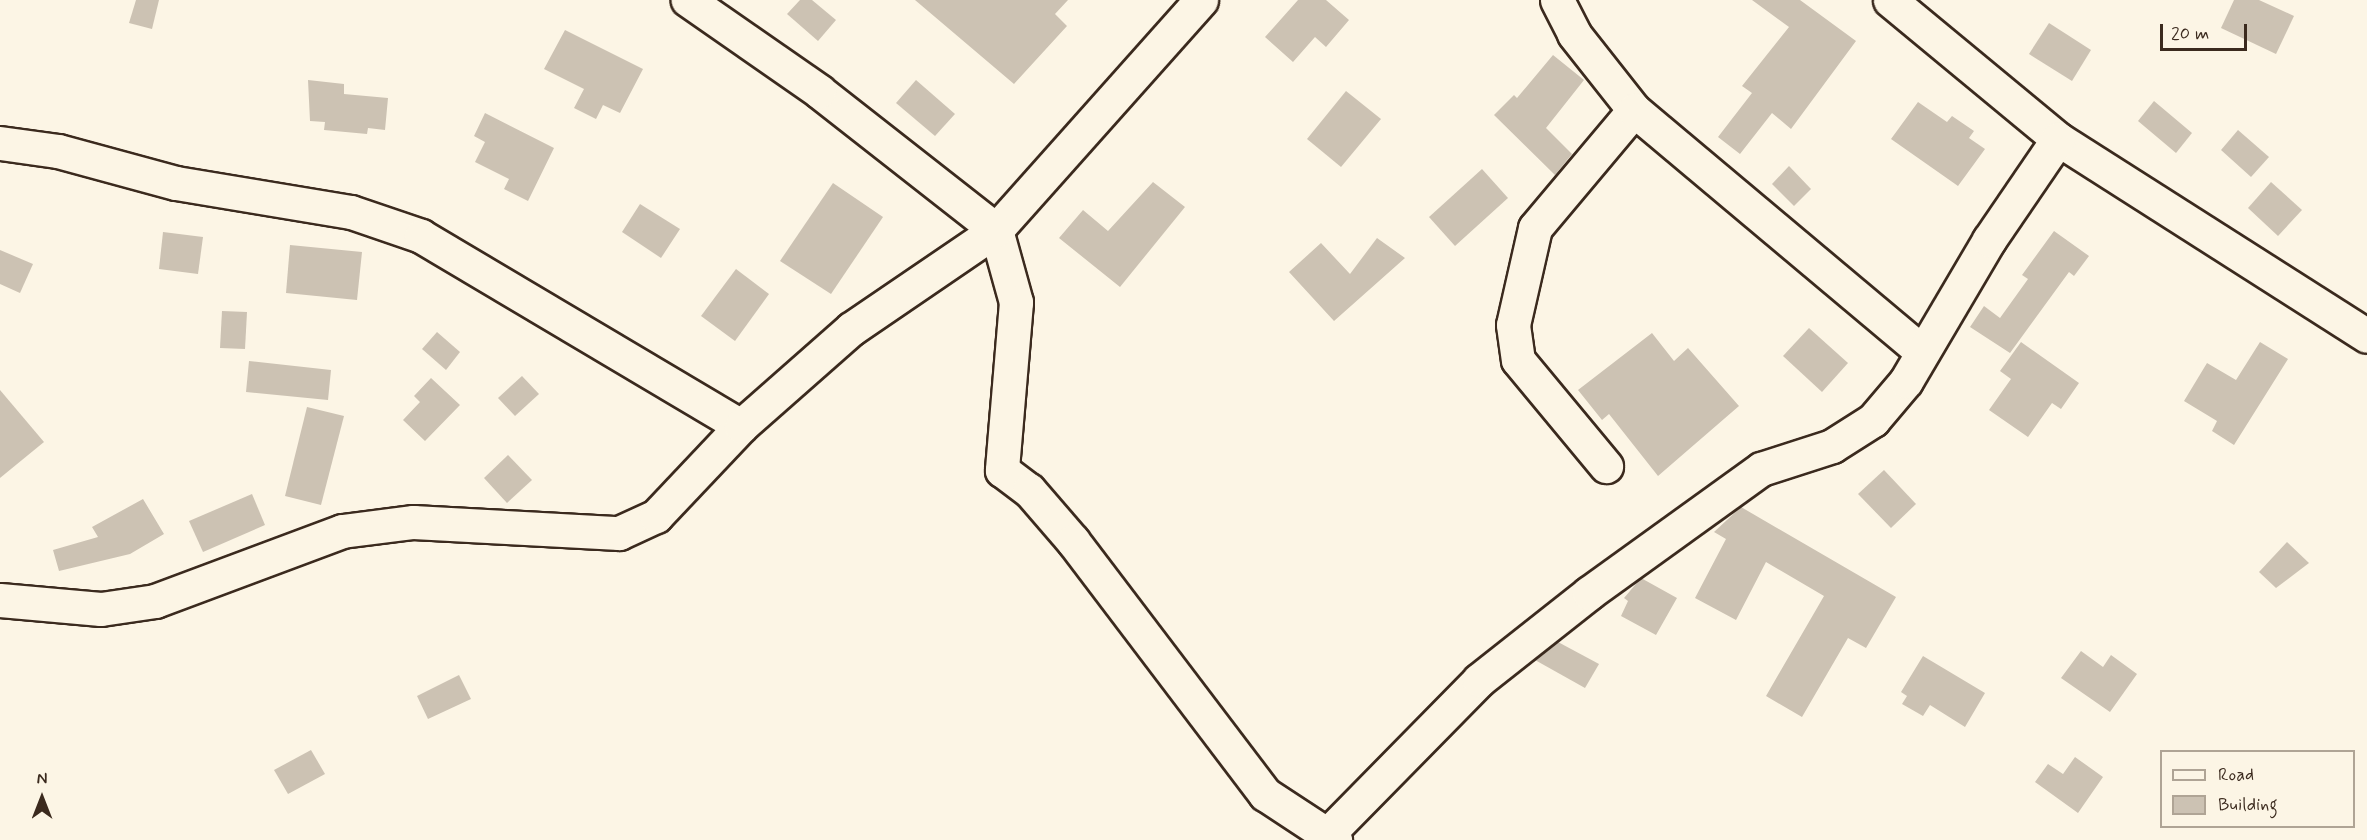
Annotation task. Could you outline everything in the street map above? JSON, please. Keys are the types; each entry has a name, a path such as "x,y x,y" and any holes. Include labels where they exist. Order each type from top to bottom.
{"street":[{"path":"688,0 819,91 996,230 1016,302 1002,470 1029,490 1073,541 1265,794 1328,837 1479,680 1589,593 1761,469 1832,446 1873,420 1906,381 1989,240 2058,139"},
{"path":"0,600 101,609 155,601 342,531 413,522 619,533 656,516 741,426 852,329 996,230 1201,0"},
{"path":"1557,0 1574,34 1634,110 1922,352"},
{"path":"1890,0 2058,139 2367,336"},
{"path":"1606,466 1518,360 1513,325 1535,228 1634,110"},
{"path":"0,143 58,151 176,183 351,212 421,236 741,426"}],"building":[{"path":"136,0 159,0 152,29 129,23"},
{"path":"800,0 812,0 836,20 818,41 787,14"},
{"path":"915,0 1068,0 1055,14 1067,26 1014,84"},
{"path":"1298,0 1326,0 1349,20 1326,47 1315,37 1293,62 1265,37"},
{"path":"1752,0 1800,0 1856,41 1791,129 1772,113 1740,154 1718,137 1752,93 1742,86 1789,27"},
{"path":"2234,0 2259,0 2294,16 2276,54 2221,28"},
{"path":"2049,23 2091,50 2072,81 2029,54"},
{"path":"565,30 643,69 620,113 603,105 596,119 574,108 584,89 544,69"},
{"path":"1553,55 1584,80 1546,128 1572,154 1555,175 1494,115 1514,95 1517,98"},
{"path":"308,80 344,84 344,94 388,98 385,130 368,128 367,134 324,130 325,122 310,121"},
{"path":"916,80 955,114 935,136 896,103"},
{"path":"1346,91 1381,119 1341,167 1307,139"},
{"path":"2154,101 2192,133 2176,153 2138,121"},
{"path":"1918,102 1947,122 1952,116 1974,131 1969,138 1985,149 1958,186 1891,139"},
{"path":"485,113 554,148 528,201 504,189 509,179 475,162 485,142 474,136"},
{"path":"2238,130 2269,157 2251,177 2221,150"},
{"path":"1789,166 1811,189 1794,206 1772,184"},
{"path":"1482,169 1508,198 1455,246 1429,217"},
{"path":"1153,182 1185,207 1120,287 1059,238 1083,210 1108,231"},
{"path":"2271,182 2302,210 2278,236 2248,208"},
{"path":"833,183 883,217 831,294 780,261"},
{"path":"640,204 680,229 661,258 622,232"},
{"path":"2054,231 2089,256 2074,276 2069,272 2010,353 1970,327 1984,306 2000,318 2028,279 2022,275"},
{"path":"163,232 203,237 198,274 159,269"},
{"path":"1377,238 1405,258 1334,321 1289,272 1321,243 1350,274"},
{"path":"290,245 362,252 357,300 286,293"},
{"path":"0,250 33,264 20,293 0,284"},
{"path":"736,269 769,294 735,341 701,316"},
{"path":"222,311 247,312 245,349 220,348"},
{"path":"1809,328 1848,363 1822,392 1783,356"},
{"path":"437,332 460,352 446,370 422,349"},
{"path":"1652,333 1674,361 1688,348 1739,406 1658,476 1609,414 1602,420 1578,390"},
{"path":"2021,342 2079,383 2061,409 2052,403 2028,437 1989,410 2011,379 2000,371"},
{"path":"2260,342 2288,359 2234,445 2212,431 2217,421 2184,401 2207,363 2236,380"},
{"path":"249,361 331,370 328,400 246,392"},
{"path":"522,376 539,394 515,416 498,398"},
{"path":"431,378 460,405 425,441 403,420 420,402 414,396"},
{"path":"0,390 44,442 0,478"},
{"path":"307,407 344,416 321,505 285,496"},
{"path":"508,455 532,480 507,503 484,478"},
{"path":"1884,470 1916,504 1891,528 1858,494"},
{"path":"252,494 265,525 203,552 189,521"},
{"path":"143,499 164,534 130,554 59,571 53,550 98,537 92,527"},
{"path":"1741,507 1896,597 1866,648 1848,638 1802,717 1766,696 1824,596 1766,562 1736,620 1695,598 1726,539 1714,532"},
{"path":"2287,542 2309,563 2276,588 2259,572"},
{"path":"1641,578 1677,598 1656,635 1621,616 1628,601 1624,598"},
{"path":"1558,642 1599,664 1585,688 1535,660"},
{"path":"2081,651 2103,667 2111,655 2137,674 2110,712 2061,678"},
{"path":"1923,656 1985,693 1965,727 1930,705 1923,716 1902,704 1907,696 1901,692"},
{"path":"459,675 471,699 428,719 417,696"},
{"path":"311,750 325,774 288,794 274,770"},
{"path":"2075,757 2103,777 2078,813 2035,782 2048,764 2063,774"}]}
